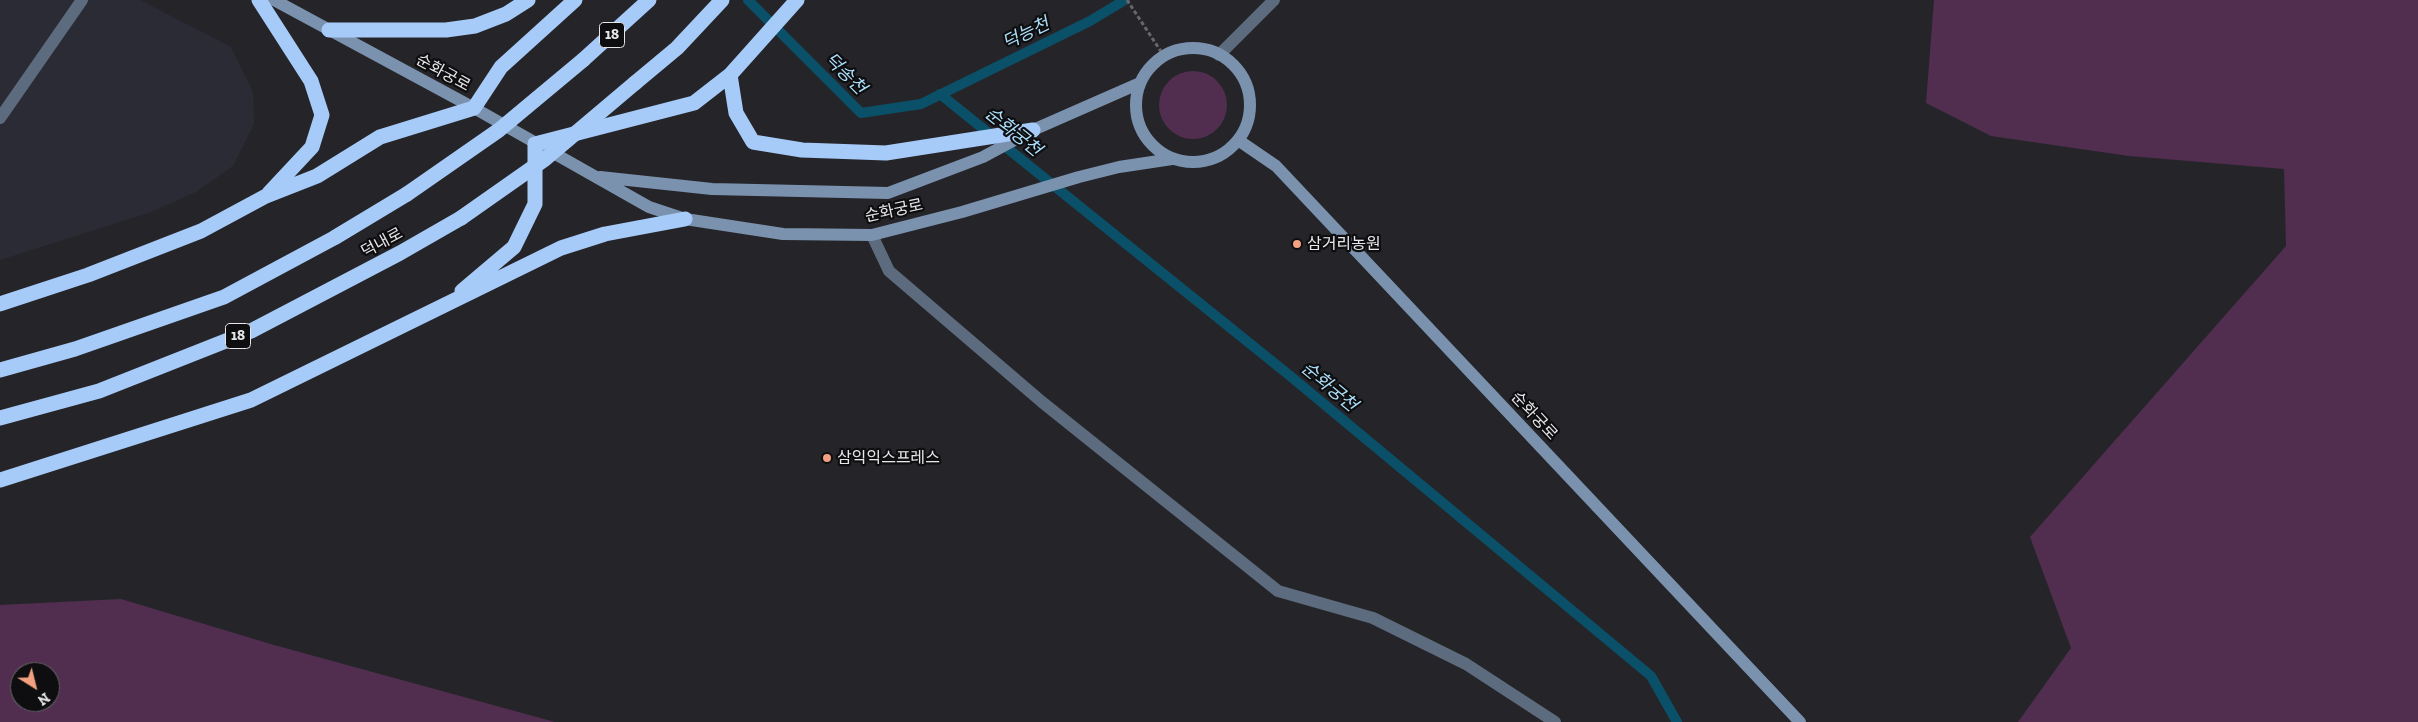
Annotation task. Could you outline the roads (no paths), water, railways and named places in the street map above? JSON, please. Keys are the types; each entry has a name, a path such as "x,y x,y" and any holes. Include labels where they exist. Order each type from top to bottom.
{"highway":[{"path":"259,0 311,81 322,115 312,147 266,196"},
{"path":"329,30 446,30 475,26 506,14 528,0"},
{"path":"0,304 88,275 201,231 266,196 317,176 380,137 474,108 502,67 575,0"},
{"name":"덕내로","path":"0,418 100,391 251,331 400,253 462,218 545,159 677,48 722,0"},
{"path":"441,308 514,248 535,204 535,144 694,103 730,74 797,0"},
{"name":"덕내로","path":"0,370 75,349 224,297 334,238 407,194 500,130 645,5"},
{"path":"730,74 736,113 753,142 802,150 886,153 1033,130"},
{"path":"0,480 251,400 561,248 605,234 685,219"}],"street":[{"path":"0,118 82,0"},
{"name":"순화궁로","path":"274,0 474,108 649,208 685,219 783,234 872,235 962,212 1079,177 1119,167 1172,159"},
{"path":"1219,55 1274,0"},
{"path":"1200,49 1219,55 1234,65 1246,83 1250,102 1248,122 1238,140 1225,152 1208,160 1190,162 1172,159 1157,150 1145,136 1137,119 1136,101 1140,83 1150,68 1164,56 1181,50 1200,49"},
{"name":"순화궁로","path":"595,176 712,189 888,193 983,156 1033,130 1140,83"},
{"name":"순화궁로","path":"1238,140 1276,166 1800,722"},
{"path":"872,235 889,271 1057,414 1278,591 1372,618 1466,664 1555,722"}],"waterway":[{"name":"덕송천","path":"748,0 861,113 921,104 1090,21 1125,0"},
{"name":"순화궁천","path":"940,94 1289,375 1651,676 1677,722"}],"place":[{"name":"삼거리농원","path":"1297,244"},
{"name":"삼익익스프레스","path":"827,458"}],"water label":[{"name":"덕능천","path":"1026,34"}]}
